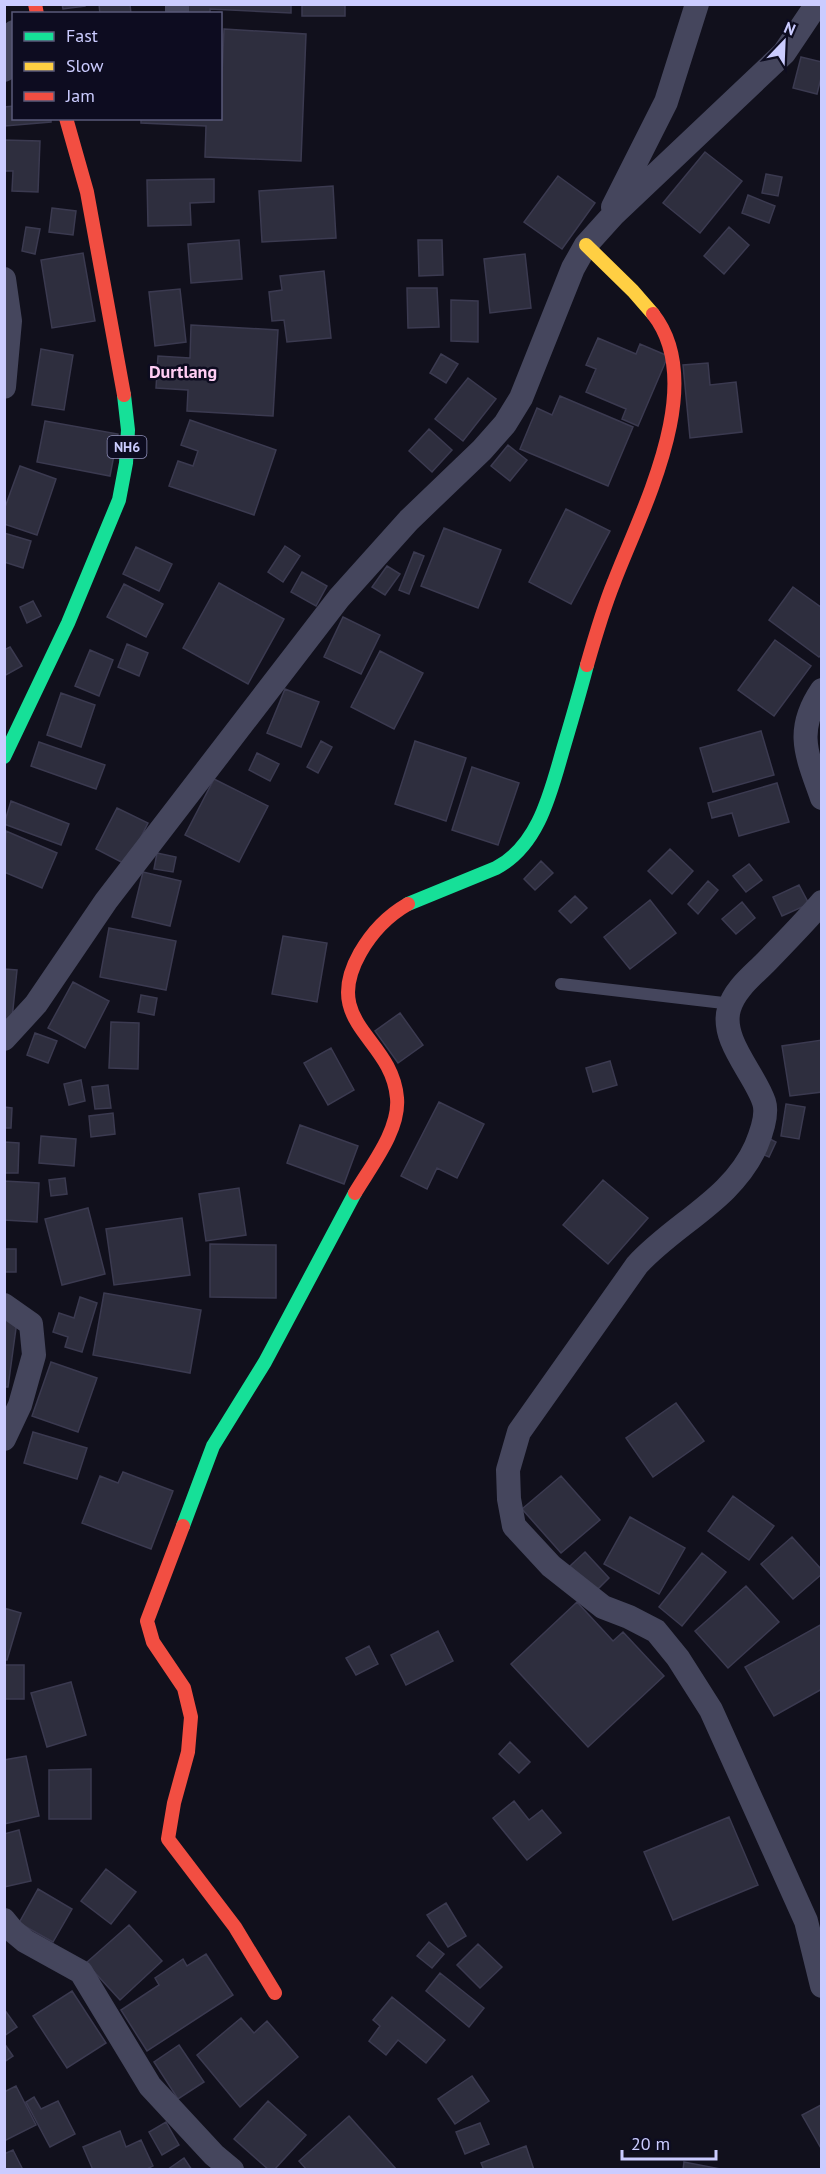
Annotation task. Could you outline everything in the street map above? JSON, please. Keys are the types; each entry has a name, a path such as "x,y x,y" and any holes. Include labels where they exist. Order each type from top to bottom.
{"main road":[{"name":"NH6","path":"4,757 68,623 119,500 126,464 128,430 122,380 87,192 67,120"},
{"path":"275,1993 235,1927 168,1839 190,1752 192,1719 187,1694 178,1675 148,1633 147,1621 213,1446 224,1425 249,1392 332,1235 394,1125 398,1105 397,1089 393,1076 356,1022 348,1005 346,992 351,971 372,932 401,907 416,899 481,876 507,863 522,848 533,831 550,792 607,599 661,463 669,429 673,369 669,344 663,327 594,237"}],"street":[{"path":"4,1040 36,1004 106,901 339,598 409,520 482,450 505,424 521,398 573,268 594,237 666,102 697,4"},
{"path":"594,237 614,214 784,52 817,4"},
{"path":"4,70 12,40"},
{"path":"4,279 10,321 4,387"},
{"path":"822,690 814,701 805,722 805,752 822,798"},
{"path":"822,902 737,992 728,1010 730,1037 764,1103 764,1122 755,1147 736,1178 712,1202 652,1248 637,1264 519,1432 508,1470 509,1499 514,1526 551,1566 603,1608 629,1617 656,1631 678,1658 711,1710 806,1921 822,1986"},
{"path":"4,1305 31,1324 34,1355 20,1405 4,1439"},
{"path":"4,1920 25,1941 81,1972 150,2086 214,2155 232,2169"}],"lane":[{"path":"561,984 732,1004"}],"building":[{"path":"62,4 85,4 85,6 63,9"},
{"path":"99,4 130,4 131,12 100,12"},
{"path":"186,4 291,4 291,13 210,9 210,12 185,12"},
{"path":"302,4 345,4 345,16 302,16"},
{"path":"224,29 306,34 301,161 205,157 206,126 141,123 141,120 222,120"},
{"path":"801,57 822,62 822,74 817,94 793,88"},
{"path":"12,106 12,120 51,120 51,122 5,126 4,107"},
{"path":"4,140 40,141 38,192 12,191 13,171 4,171"},
{"path":"705,152 742,181 700,233 663,203"},
{"path":"766,174 782,177 778,196 762,193"},
{"path":"558,176 595,203 562,249 524,222"},
{"path":"214,179 214,202 190,203 191,225 148,226 147,180"},
{"path":"333,186 336,238 262,242 259,191"},
{"path":"748,195 775,206 769,223 742,213"},
{"path":"52,208 76,211 73,235 49,232"},
{"path":"26,227 40,229 35,254 22,251"},
{"path":"729,227 749,245 724,274 704,256"},
{"path":"239,240 242,279 191,283 188,244"},
{"path":"418,240 442,240 443,275 419,276"},
{"path":"83,253 95,321 52,328 41,260"},
{"path":"525,254 531,308 490,313 484,259"},
{"path":"324,271 331,338 287,342 284,320 272,321 269,292 282,290 280,276"},
{"path":"407,288 437,288 439,327 408,328"},
{"path":"180,289 186,342 155,346 149,292"},
{"path":"451,300 478,301 478,342 451,341"},
{"path":"191,325 278,330 273,416 187,411 188,390 156,388 158,356 190,358"},
{"path":"598,338 636,354 640,344 668,356 638,426 622,419 626,409 586,392 596,369 586,365"},
{"path":"41,349 73,355 64,410 32,405"},
{"path":"441,354 458,364 446,383 430,373"},
{"path":"708,363 710,385 736,382 742,432 690,438 683,365"},
{"path":"468,378 496,399 463,441 435,419"},
{"path":"560,396 633,427 608,486 520,449 537,408 552,415"},
{"path":"190,420 276,450 254,515 169,486 178,461 193,466 198,451 181,445"},
{"path":"45,421 118,434 110,476 37,462"},
{"path":"429,429 452,450 432,472 409,451"},
{"path":"508,445 527,460 510,481 491,466"},
{"path":"20,466 56,479 37,535 4,524 4,510"},
{"path":"566,509 610,531 571,604 529,582"},
{"path":"444,528 501,550 478,608 421,586"},
{"path":"4,533 31,541 23,568 4,562"},
{"path":"285,546 300,556 283,582 268,572"},
{"path":"136,547 172,564 159,591 123,574"},
{"path":"414,552 424,556 409,594 399,590"},
{"path":"387,566 400,574 385,595 372,587"},
{"path":"302,572 327,586 316,606 291,592"},
{"path":"219,583 284,619 248,684 183,648"},
{"path":"124,584 163,604 146,637 107,617"},
{"path":"793,587 822,608 822,654 819,657 769,620"},
{"path":"33,601 41,616 27,623 20,607"},
{"path":"343,617 380,635 361,674 324,657"},
{"path":"775,640 811,666 774,716 738,690"},
{"path":"127,644 148,653 139,676 118,667"},
{"path":"10,647 22,666 4,676 4,650"},
{"path":"90,650 113,660 99,696 75,686"},
{"path":"380,651 423,673 394,729 351,707"},
{"path":"285,689 319,702 301,747 267,733"},
{"path":"61,693 95,705 81,747 47,735"},
{"path":"761,731 774,775 713,792 700,748"},
{"path":"321,741 332,747 318,773 307,767"},
{"path":"415,741 466,758 446,821 395,804"},
{"path":"39,742 105,765 96,789 31,766"},
{"path":"257,753 279,764 270,781 249,770"},
{"path":"472,767 519,783 498,845 452,830"},
{"path":"214,779 268,806 239,862 185,835"},
{"path":"777,783 789,822 739,836 732,813 712,818 708,803"},
{"path":"11,801 69,824 61,845 4,824"},
{"path":"117,808 148,823 127,865 96,849"},
{"path":"6,831 57,853 42,888 4,872"},
{"path":"670,849 693,871 672,894 648,871"},
{"path":"157,853 176,857 173,872 154,869"},
{"path":"541,861 553,873 535,890 524,879"},
{"path":"749,864 762,880 746,892 733,876"},
{"path":"143,872 181,881 170,926 132,917"},
{"path":"708,881 718,890 698,914 688,904"},
{"path":"799,885 809,904 782,916 773,897"},
{"path":"575,896 587,908 571,923 559,911"},
{"path":"650,900 676,933 630,969 604,937"},
{"path":"742,902 755,918 736,934 722,919"},
{"path":"109,928 176,941 166,990 100,977"},
{"path":"283,936 327,943 317,1002 272,994"},
{"path":"4,969 17,970 12,1019 4,1019"},
{"path":"73,982 109,1001 85,1048 48,1028"},
{"path":"141,995 157,998 154,1015 138,1012"},
{"path":"400,1013 423,1045 398,1063 375,1031"},
{"path":"111,1022 139,1023 138,1069 109,1068"},
{"path":"35,1033 57,1041 48,1063 27,1055"},
{"path":"822,1040 822,1092 790,1096 782,1046"},
{"path":"331,1048 354,1090 328,1105 304,1063"},
{"path":"610,1061 617,1085 593,1092 586,1068"},
{"path":"81,1080 85,1101 69,1105 64,1084"},
{"path":"108,1085 111,1108 95,1109 92,1087"},
{"path":"439,1102 484,1124 457,1178 437,1168 427,1189 401,1176"},
{"path":"786,1104 805,1107 799,1139 781,1136"},
{"path":"4,1107 12,1108 11,1128 4,1128"},
{"path":"113,1113 115,1134 91,1137 89,1116"},
{"path":"300,1125 358,1146 344,1184 287,1163"},
{"path":"41,1136 76,1139 74,1166 39,1163"},
{"path":"768,1138 776,1142 769,1157 760,1153"},
{"path":"4,1142 19,1143 18,1173 4,1173"},
{"path":"65,1178 67,1194 51,1196 49,1180"},
{"path":"603,1180 648,1218 608,1264 563,1225"},
{"path":"4,1181 39,1183 37,1222 4,1220"},
{"path":"239,1188 246,1235 206,1241 199,1194"},
{"path":"88,1208 105,1274 62,1285 45,1219"},
{"path":"182,1218 190,1275 114,1285 106,1229"},
{"path":"210,1244 276,1245 276,1298 210,1297"},
{"path":"4,1249 16,1249 16,1272 4,1272"},
{"path":"104,1293 201,1310 190,1373 93,1355"},
{"path":"80,1297 97,1303 82,1352 65,1347 68,1337 53,1332 59,1313 74,1318"},
{"path":"4,1320 17,1321 8,1387 4,1387"},
{"path":"51,1362 97,1378 78,1432 32,1416"},
{"path":"676,1403 704,1441 653,1477 626,1438"},
{"path":"33,1432 87,1448 77,1479 24,1463"},
{"path":"123,1472 173,1491 151,1549 82,1523 100,1476 118,1483"},
{"path":"561,1476 600,1520 561,1553 522,1509"},
{"path":"733,1496 774,1526 749,1560 708,1531"},
{"path":"630,1517 685,1548 659,1594 604,1564"},
{"path":"792,1537 822,1570 822,1574 793,1599 761,1564"},
{"path":"585,1552 609,1578 595,1592 570,1566"},
{"path":"702,1553 726,1572 682,1626 659,1607"},
{"path":"746,1586 779,1622 728,1668 695,1631"},
{"path":"577,1602 613,1641 623,1632 664,1676 588,1747 511,1664"},
{"path":"4,1608 21,1613 7,1660 4,1660"},
{"path":"822,1624 822,1689 774,1716 745,1667"},
{"path":"438,1631 453,1661 406,1685 391,1655"},
{"path":"369,1646 378,1664 356,1675 346,1658"},
{"path":"4,1665 24,1665 24,1699 4,1699"},
{"path":"71,1682 86,1735 47,1747 31,1693"},
{"path":"510,1742 530,1762 519,1773 499,1754"},
{"path":"26,1756 39,1816 4,1824 4,1760"},
{"path":"91,1769 91,1819 49,1819 49,1770"},
{"path":"514,1801 529,1820 542,1810 561,1833 527,1860 493,1818"},
{"path":"729,1817 758,1885 673,1920 644,1852"},
{"path":"19,1830 31,1881 4,1887 4,1834"},
{"path":"106,1869 136,1892 111,1924 81,1901"},
{"path":"38,1889 72,1909 53,1942 19,1923"},
{"path":"446,1903 466,1936 448,1947 427,1915"},
{"path":"129,1925 162,1961 120,2000 86,1963"},
{"path":"429,1942 444,1954 432,1968 417,1956"},
{"path":"478,1944 502,1967 480,1988 457,1965"},
{"path":"206,1954 233,1995 147,2051 121,2010 159,1985 155,1978 183,1959 187,1966"},
{"path":"440,1973 484,2008 469,2027 426,1991"},
{"path":"72,1991 106,2043 67,2068 33,2016"},
{"path":"392,1997 445,2040 426,2063 398,2040 386,2055 369,2041 380,2026 373,2020"},
{"path":"4,2009 17,2027 4,2036"},
{"path":"241,2018 254,2033 267,2021 298,2057 240,2107 197,2055"},
{"path":"4,2043 13,2056 4,2062"},
{"path":"179,2045 204,2082 178,2099 154,2062"},
{"path":"472,2076 489,2101 455,2124 438,2099"},
{"path":"16,2086 36,2125 4,2141 4,2092"},
{"path":"34,2097 41,2109 58,2101 75,2134 50,2147 26,2102"},
{"path":"268,2101 306,2135 274,2170 269,2170 234,2139"},
{"path":"822,2106 822,2150 802,2115"},
{"path":"349,2116 397,2170 307,2170 299,2161"},
{"path":"166,2122 179,2145 162,2155 149,2132"},
{"path":"480,2123 489,2144 465,2154 456,2132"},
{"path":"120,2131 126,2147 141,2140 153,2166 145,2170 93,2170 83,2147"},
{"path":"526,2146 534,2170 484,2170 481,2163"},
{"path":"13,2150 23,2170 4,2170 4,2154"},
{"path":"184,2158 192,2170 167,2170"},
{"path":"684,2162 721,2169 721,2170 683,2170"}],"traffic: fast":[{"path":"4,757 68,623 119,500 126,463 128,430 124,395"},
{"path":"408,904 496,868 511,858 523,845 542,815 587,665"},
{"path":"183,1526 213,1446 265,1362 355,1193"}],"traffic: slow":[{"path":"586,245 653,314"}],"traffic: jam":[{"path":"35,4 37,12"},
{"path":"67,120 87,192 124,395"},
{"path":"587,665 610,592 653,485 665,448 672,411 674,376 669,343 653,314"},
{"path":"355,1193 389,1135 397,1110 397,1098 392,1077 353,1014 348,997 350,977 360,953 375,931 408,904"},
{"path":"183,1526 147,1621 153,1642 184,1688 191,1717 188,1752 174,1803 168,1839 235,1927 275,1993"}],"district":[{"name":"Durtlang","path":"183,372"}]}
